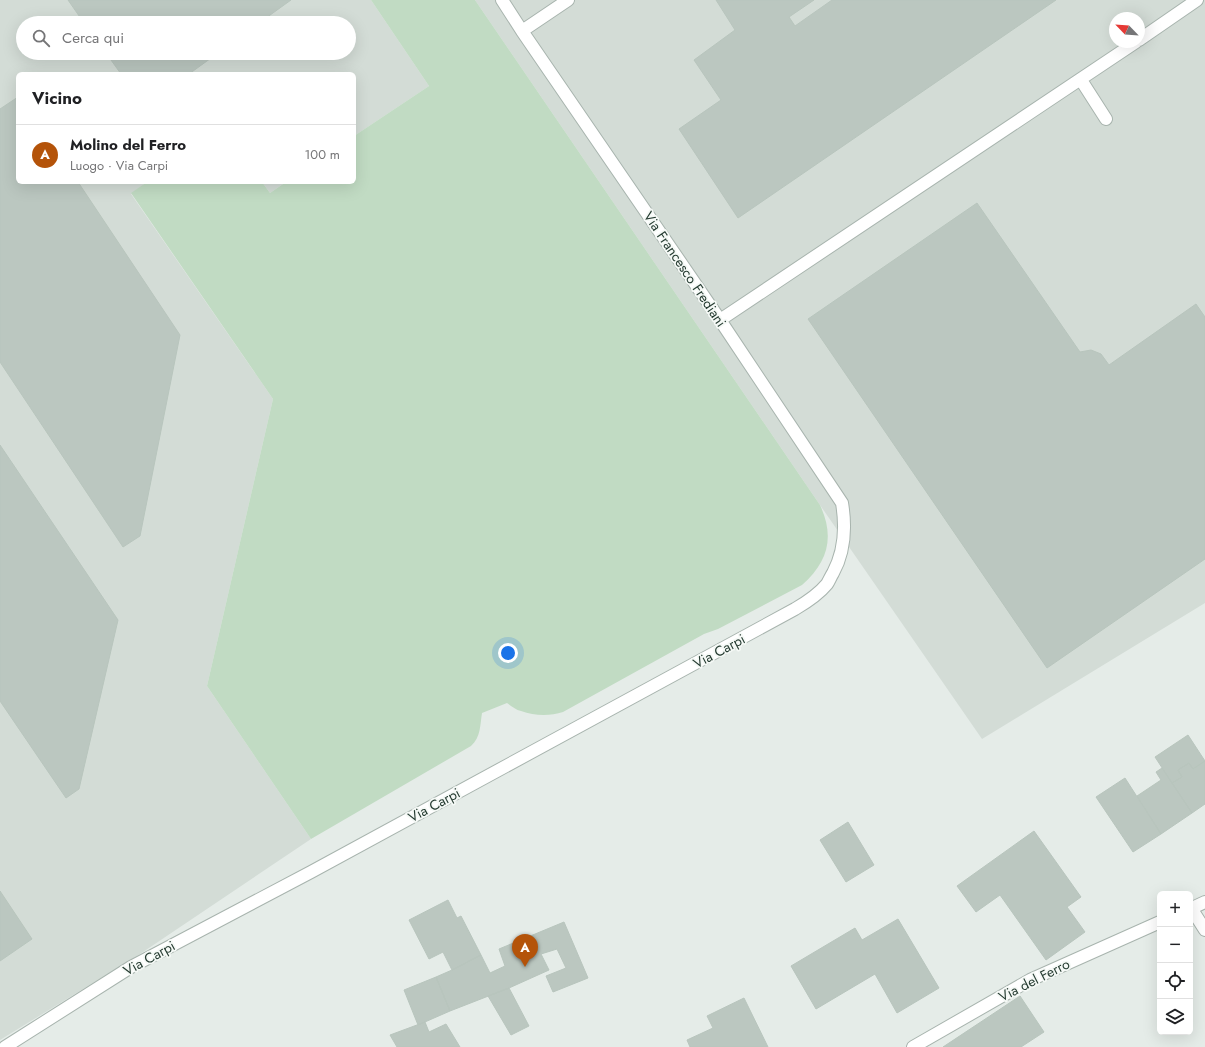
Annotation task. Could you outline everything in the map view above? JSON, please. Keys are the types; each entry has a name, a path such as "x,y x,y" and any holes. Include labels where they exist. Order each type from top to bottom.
{"street":[{"name":"Via Francesco Frediani","path":"502,0 720,320 842,503 844,516 843,546"},
{"path":"522,31 568,0"},
{"path":"1145,36 1197,0"},
{"path":"720,320 1127,48"},
{"path":"1081,80 1106,119"},
{"name":"Via Carpi","path":"5,1047 131,967 311,872 812,599 828,583 838,564 843,546"},
{"path":"1193,907 1205,902"},
{"path":"1193,911 1205,930"},
{"name":"Via del Ferro","path":"913,1047 1030,980 1157,923"}],"shaded area":[{"path":"0,0 371,0 429,86 356,135 356,72 16,72 16,184 144,184 131,194 273,399 207,686 311,839 140,954 0,1040"},
{"path":"475,0 1205,0 1205,603 982,739 820,505"},
{"path":"263,184 283,184 270,193"}],"green space":[{"path":"371,0 475,0 820,505 825,517 828,538 823,558 811,576 802,585 718,629 704,634 563,712 548,715 537,715 517,710 507,703 482,713 477,739 471,746 311,839 207,686 273,399 131,193 144,184 263,184 270,193 283,184 356,184 356,135 429,86"}],"building":[{"path":"68,0 291,0 269,16 79,16"},
{"path":"716,0 814,0 789,17 795,26 832,0 1056,0 738,218 679,129 721,100 694,60 735,30"},
{"path":"111,60 208,60 192,72 120,72"},
{"path":"16,98 16,184 79,184 180,335 140,536 123,547 0,362 0,109"},
{"path":"977,203 1080,352 1091,350 1101,354 1109,365 1196,304 1205,317 1205,559 1047,668 808,319"},
{"path":"0,445 118,620 79,789 66,798 0,701"},
{"path":"1188,735 1205,761 1193,769 1189,763 1178,770 1182,777 1172,783 1155,757"},
{"path":"1205,761 1205,804 1192,813 1172,783 1182,777 1178,770 1189,763 1193,769"},
{"path":"1162,768 1192,813 1161,834 1137,796 1161,780 1156,772"},
{"path":"1125,778 1161,834 1133,852 1096,797"},
{"path":"848,822 874,865 846,882 820,840"},
{"path":"1034,831 1081,897 1067,907 1085,932 1046,960 1000,895 976,912 957,886"},
{"path":"0,891 32,939 0,961"},
{"path":"448,900 457,918 461,916 481,955 452,970 443,952 429,959 409,920"},
{"path":"898,919 939,988 897,1013 875,974 816,1009 791,966 855,928 862,940"},
{"path":"564,922 588,978 553,992 546,976 566,968 557,949 541,954 549,970 509,988 450,1011 436,977 481,955 490,973 505,966 499,949"},
{"path":"436,977 450,1011 418,1025 404,990"},
{"path":"509,988 529,1026 511,1035 488,996"},
{"path":"1020,996 1044,1032 1021,1047 943,1047"},
{"path":"744,998 768,1047 690,1047 687,1040 713,1028 707,1016"},
{"path":"425,1022 429,1032 446,1024 460,1047 397,1047 390,1035"}],"place":[{"name":"Molino del Ferro","path":"525,967"}]}
